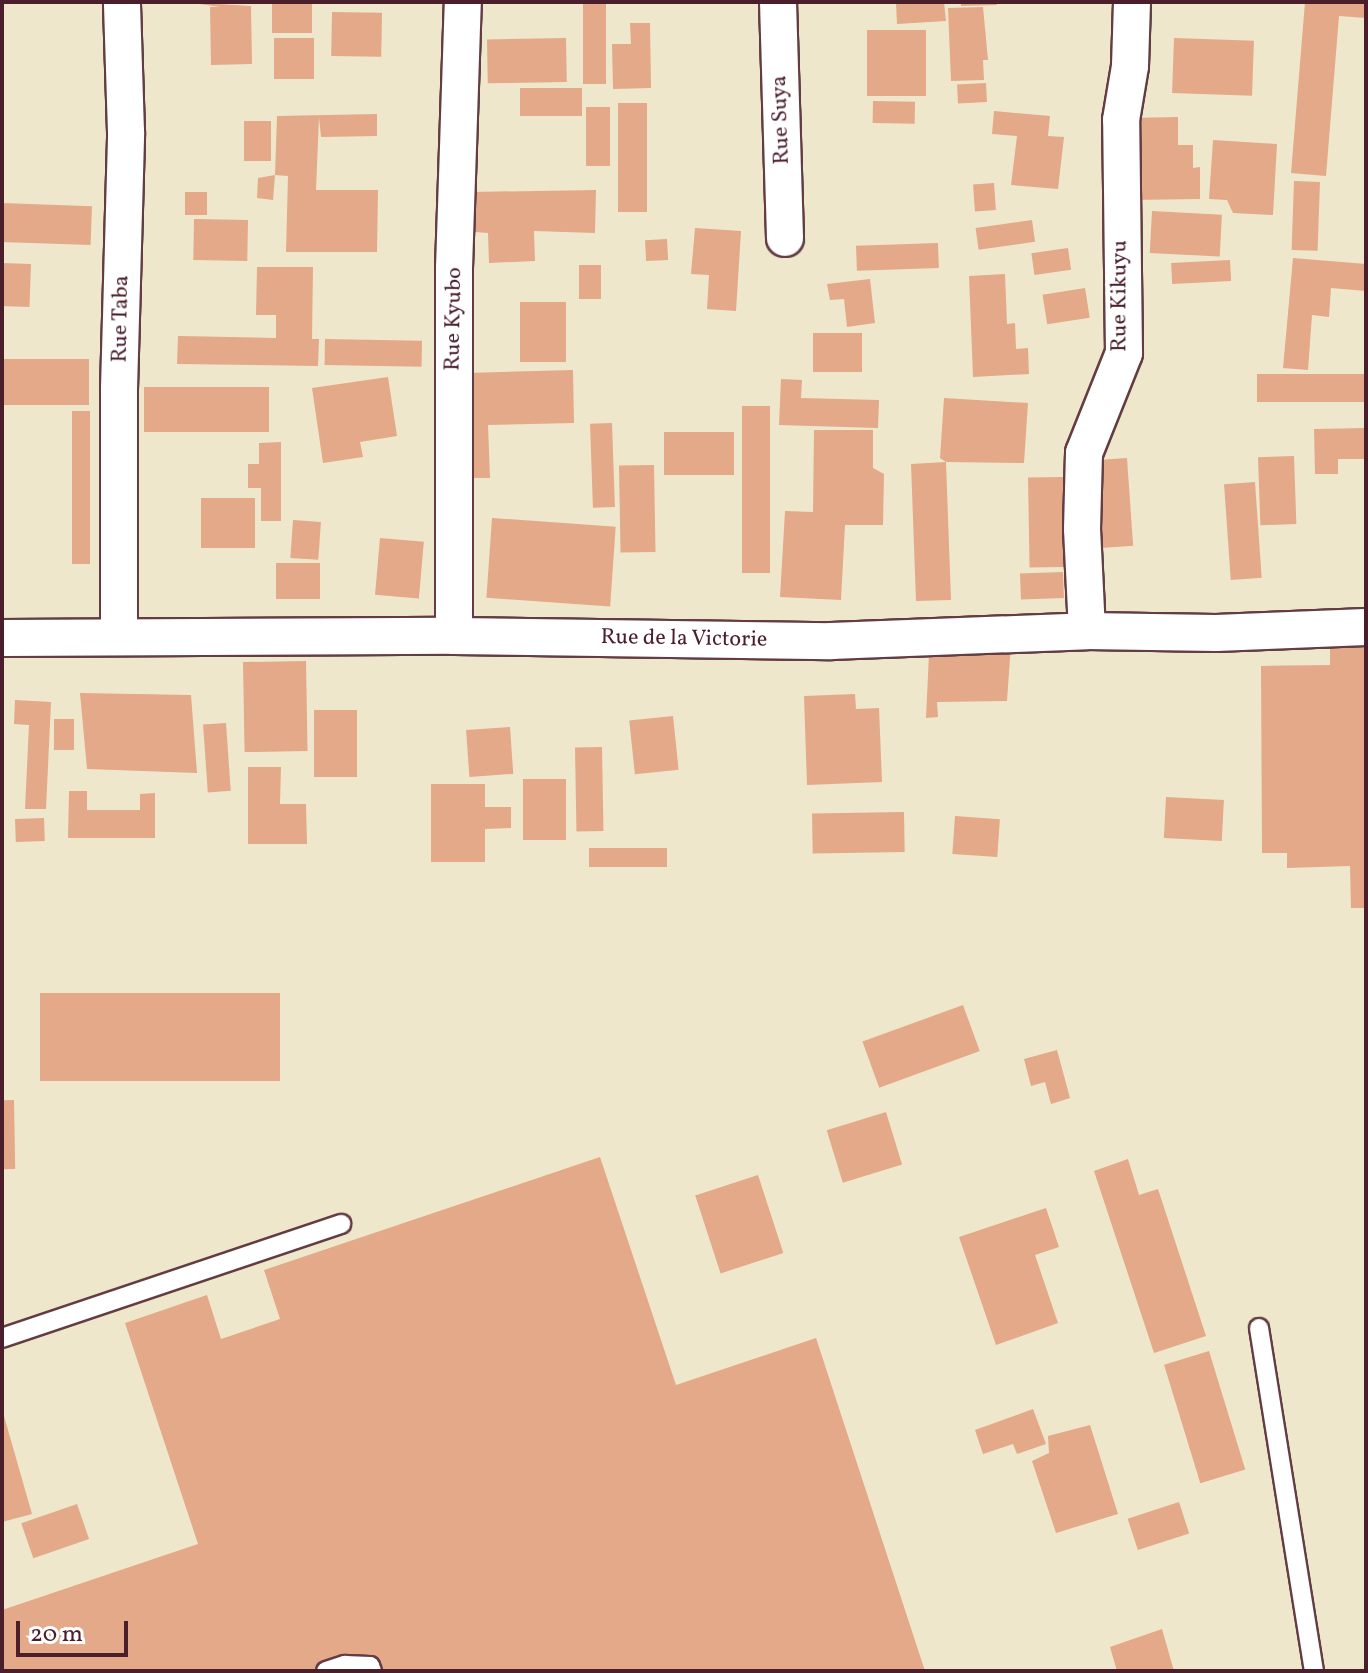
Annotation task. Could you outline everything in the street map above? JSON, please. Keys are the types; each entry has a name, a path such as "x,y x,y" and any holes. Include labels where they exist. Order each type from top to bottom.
{"street":[{"name":"Rue Taba","path":"119,637 119,389 126,132 122,2"},
{"name":"Rue Kyubo","path":"454,636 454,268 463,2"},
{"name":"Rue Suya","path":"778,2 785,238"},
{"name":"Rue Kikuyu","path":"1087,631 1082,529 1084,453 1124,353 1121,120 1130,66 1132,2"},
{"name":"Rue de la Victorie","path":"2,638 454,636 831,641 1087,631 1216,633 1366,627"}],"lane":[{"path":"2,1338 341,1224"},
{"path":"1259,1328 1314,1671"},
{"path":"326,1671 345,1665 370,1666 372,1671"}],"building":[{"path":"186,2 251,6 252,64 211,65 210,7 220,7"},
{"path":"272,2 312,2 312,33 272,33"},
{"path":"583,2 606,2 606,84 583,84"},
{"path":"896,2 944,2 946,21 897,24"},
{"path":"961,2 996,2 997,5 961,6"},
{"path":"1305,2 1366,2 1366,18 1339,16 1326,176 1291,173"},
{"path":"983,7 988,60 983,60 984,80 951,81 948,8"},
{"path":"332,12 382,13 381,57 331,56"},
{"path":"630,23 650,23 651,88 613,89 612,44 631,44"},
{"path":"867,30 926,30 926,96 867,96"},
{"path":"274,38 314,38 314,79 274,79"},
{"path":"566,38 567,82 488,83 487,39"},
{"path":"1174,38 1254,41 1252,96 1172,93"},
{"path":"986,83 987,102 958,103 957,85"},
{"path":"520,88 582,88 582,116 520,116"},
{"path":"873,101 915,102 915,124 873,123"},
{"path":"618,103 647,103 647,212 618,212"},
{"path":"586,107 610,107 610,166 586,166"},
{"path":"994,111 1050,116 1048,136 1064,137 1058,189 1011,185 1017,136 992,134"},
{"path":"377,114 377,136 321,137 319,117 316,190 378,190 377,252 286,252 288,176 275,175 277,116"},
{"path":"1178,117 1178,145 1193,145 1193,168 1200,167 1200,199 1130,200 1129,118"},
{"path":"244,121 271,121 271,161 244,161"},
{"path":"1213,140 1277,144 1273,215 1233,213 1227,200 1209,199"},
{"path":"275,175 273,200 257,198 258,178"},
{"path":"1294,181 1320,182 1318,251 1292,250"},
{"path":"994,183 996,210 975,211 973,184"},
{"path":"596,190 595,233 534,231 535,261 489,263 488,233 475,232 470,192"},
{"path":"185,192 207,192 207,215 185,215"},
{"path":"2,203 92,206 91,245 2,242"},
{"path":"1152,211 1222,215 1220,257 1150,253"},
{"path":"194,219 248,220 247,261 193,260"},
{"path":"1032,220 1035,242 979,250 976,228"},
{"path":"695,228 741,231 736,311 707,309 709,275 691,274"},
{"path":"667,239 668,260 646,261 645,240"},
{"path":"938,243 939,268 857,271 856,246"},
{"path":"1068,248 1071,270 1034,275 1031,253"},
{"path":"1293,258 1366,264 1366,291 1331,288 1329,317 1312,315 1308,370 1283,368"},
{"path":"1230,260 1231,281 1172,284 1171,263"},
{"path":"2,263 31,264 29,307 2,306"},
{"path":"579,265 601,265 601,299 579,299"},
{"path":"257,267 313,267 312,339 319,339 318,366 177,364 178,336 276,338 276,315 256,315"},
{"path":"1005,274 1007,324 1015,323 1016,349 1028,348 1029,374 973,377 969,276"},
{"path":"870,279 875,323 847,327 844,299 830,300 827,284"},
{"path":"1085,288 1090,318 1047,324 1043,295"},
{"path":"520,302 566,302 566,362 520,362"},
{"path":"813,333 862,333 862,372 813,372"},
{"path":"325,339 422,341 422,367 325,365"},
{"path":"2,359 89,359 89,405 2,405"},
{"path":"573,370 574,423 488,425 490,478 468,478 466,373"},
{"path":"1257,374 1366,374 1366,402 1257,402"},
{"path":"388,377 397,436 360,442 363,457 323,463 312,388"},
{"path":"781,379 802,380 801,398 879,400 878,428 779,425"},
{"path":"144,387 269,387 269,432 144,432"},
{"path":"944,398 1028,403 1024,463 946,462 940,458"},
{"path":"742,406 770,406 770,573 742,573"},
{"path":"72,411 90,411 90,564 72,564"},
{"path":"612,423 615,507 593,508 590,424"},
{"path":"1366,428 1366,459 1338,459 1338,474 1315,474 1314,429"},
{"path":"814,430 873,430 873,468 884,474 883,525 845,525 841,600 780,597 785,511 813,512"},
{"path":"664,432 734,432 734,475 664,475"},
{"path":"281,442 281,521 261,521 261,488 248,488 248,464 259,464 259,443"},
{"path":"1294,456 1296,524 1260,525 1258,457"},
{"path":"1127,458 1133,546 1093,549 1087,461"},
{"path":"946,462 951,600 916,601 911,464"},
{"path":"654,465 656,552 621,553 619,466"},
{"path":"1063,477 1065,567 1030,568 1028,478"},
{"path":"1255,482 1262,578 1231,580 1224,484"},
{"path":"201,498 255,498 255,548 201,548"},
{"path":"492,518 616,527 610,606 486,598"},
{"path":"293,520 321,522 318,560 290,558"},
{"path":"380,538 424,542 419,599 375,595"},
{"path":"276,563 320,563 320,599 276,599"},
{"path":"1063,572 1064,598 1021,599 1020,574"},
{"path":"1330,634 1366,637 1366,908 1351,908 1350,866 1287,868 1287,853 1262,853 1261,666 1330,665"},
{"path":"1011,644 1007,701 937,702 938,717 926,718 929,654"},
{"path":"306,661 308,751 245,752 243,662"},
{"path":"80,693 191,695 197,773 87,769"},
{"path":"855,694 856,709 879,708 882,782 807,785 804,696"},
{"path":"15,700 51,702 46,809 25,809 29,725 14,724"},
{"path":"314,710 357,710 357,777 314,777"},
{"path":"673,716 679,770 635,774 629,721"},
{"path":"54,719 74,719 74,750 54,750"},
{"path":"226,723 231,791 208,792 203,725"},
{"path":"510,727 513,774 469,777 466,730"},
{"path":"575,747 602,747 603,831 576,831"},
{"path":"248,767 281,767 280,804 306,804 307,844 248,844"},
{"path":"523,779 566,779 566,840 523,840"},
{"path":"431,784 485,784 485,807 511,807 511,828 485,829 485,862 431,862"},
{"path":"69,791 87,791 87,810 140,810 140,794 155,793 155,838 68,838"},
{"path":"1166,797 1224,800 1222,841 1164,838"},
{"path":"904,812 905,852 813,854 812,814"},
{"path":"955,816 1000,819 997,857 952,854"},
{"path":"44,818 45,841 16,842 15,819"},
{"path":"589,848 667,848 667,867 589,867"},
{"path":"40,993 280,993 280,1081 40,1081"},
{"path":"963,1005 980,1051 879,1088 862,1042"},
{"path":"1057,1050 1070,1098 1051,1104 1045,1082 1031,1086 1024,1059"},
{"path":"2,1100 14,1100 15,1169 3,1169"},
{"path":"886,1112 902,1165 843,1183 827,1130"},
{"path":"600,1157 676,1385 816,1338 925,1671 2,1671 2,1610 198,1544 125,1323 207,1295 221,1339 280,1319 264,1270"},
{"path":"1128,1159 1139,1195 1158,1189 1206,1336 1154,1353 1094,1171"},
{"path":"758,1175 783,1253 721,1273 695,1195"},
{"path":"1046,1208 1059,1247 1035,1255 1058,1323 996,1345 959,1237"},
{"path":"1209,1351 1245,1470 1200,1483 1164,1365"},
{"path":"2,1409 32,1514 2,1522"},
{"path":"1033,1409 1046,1444 1017,1454 1013,1444 983,1454 975,1430"},
{"path":"1090,1425 1118,1514 1056,1533 1032,1461 1049,1453 1048,1436"},
{"path":"1179,1502 1189,1533 1138,1550 1128,1519"},
{"path":"77,1504 89,1539 33,1558 21,1523"},
{"path":"1162,1629 1174,1671 1117,1671 1110,1647"}]}
